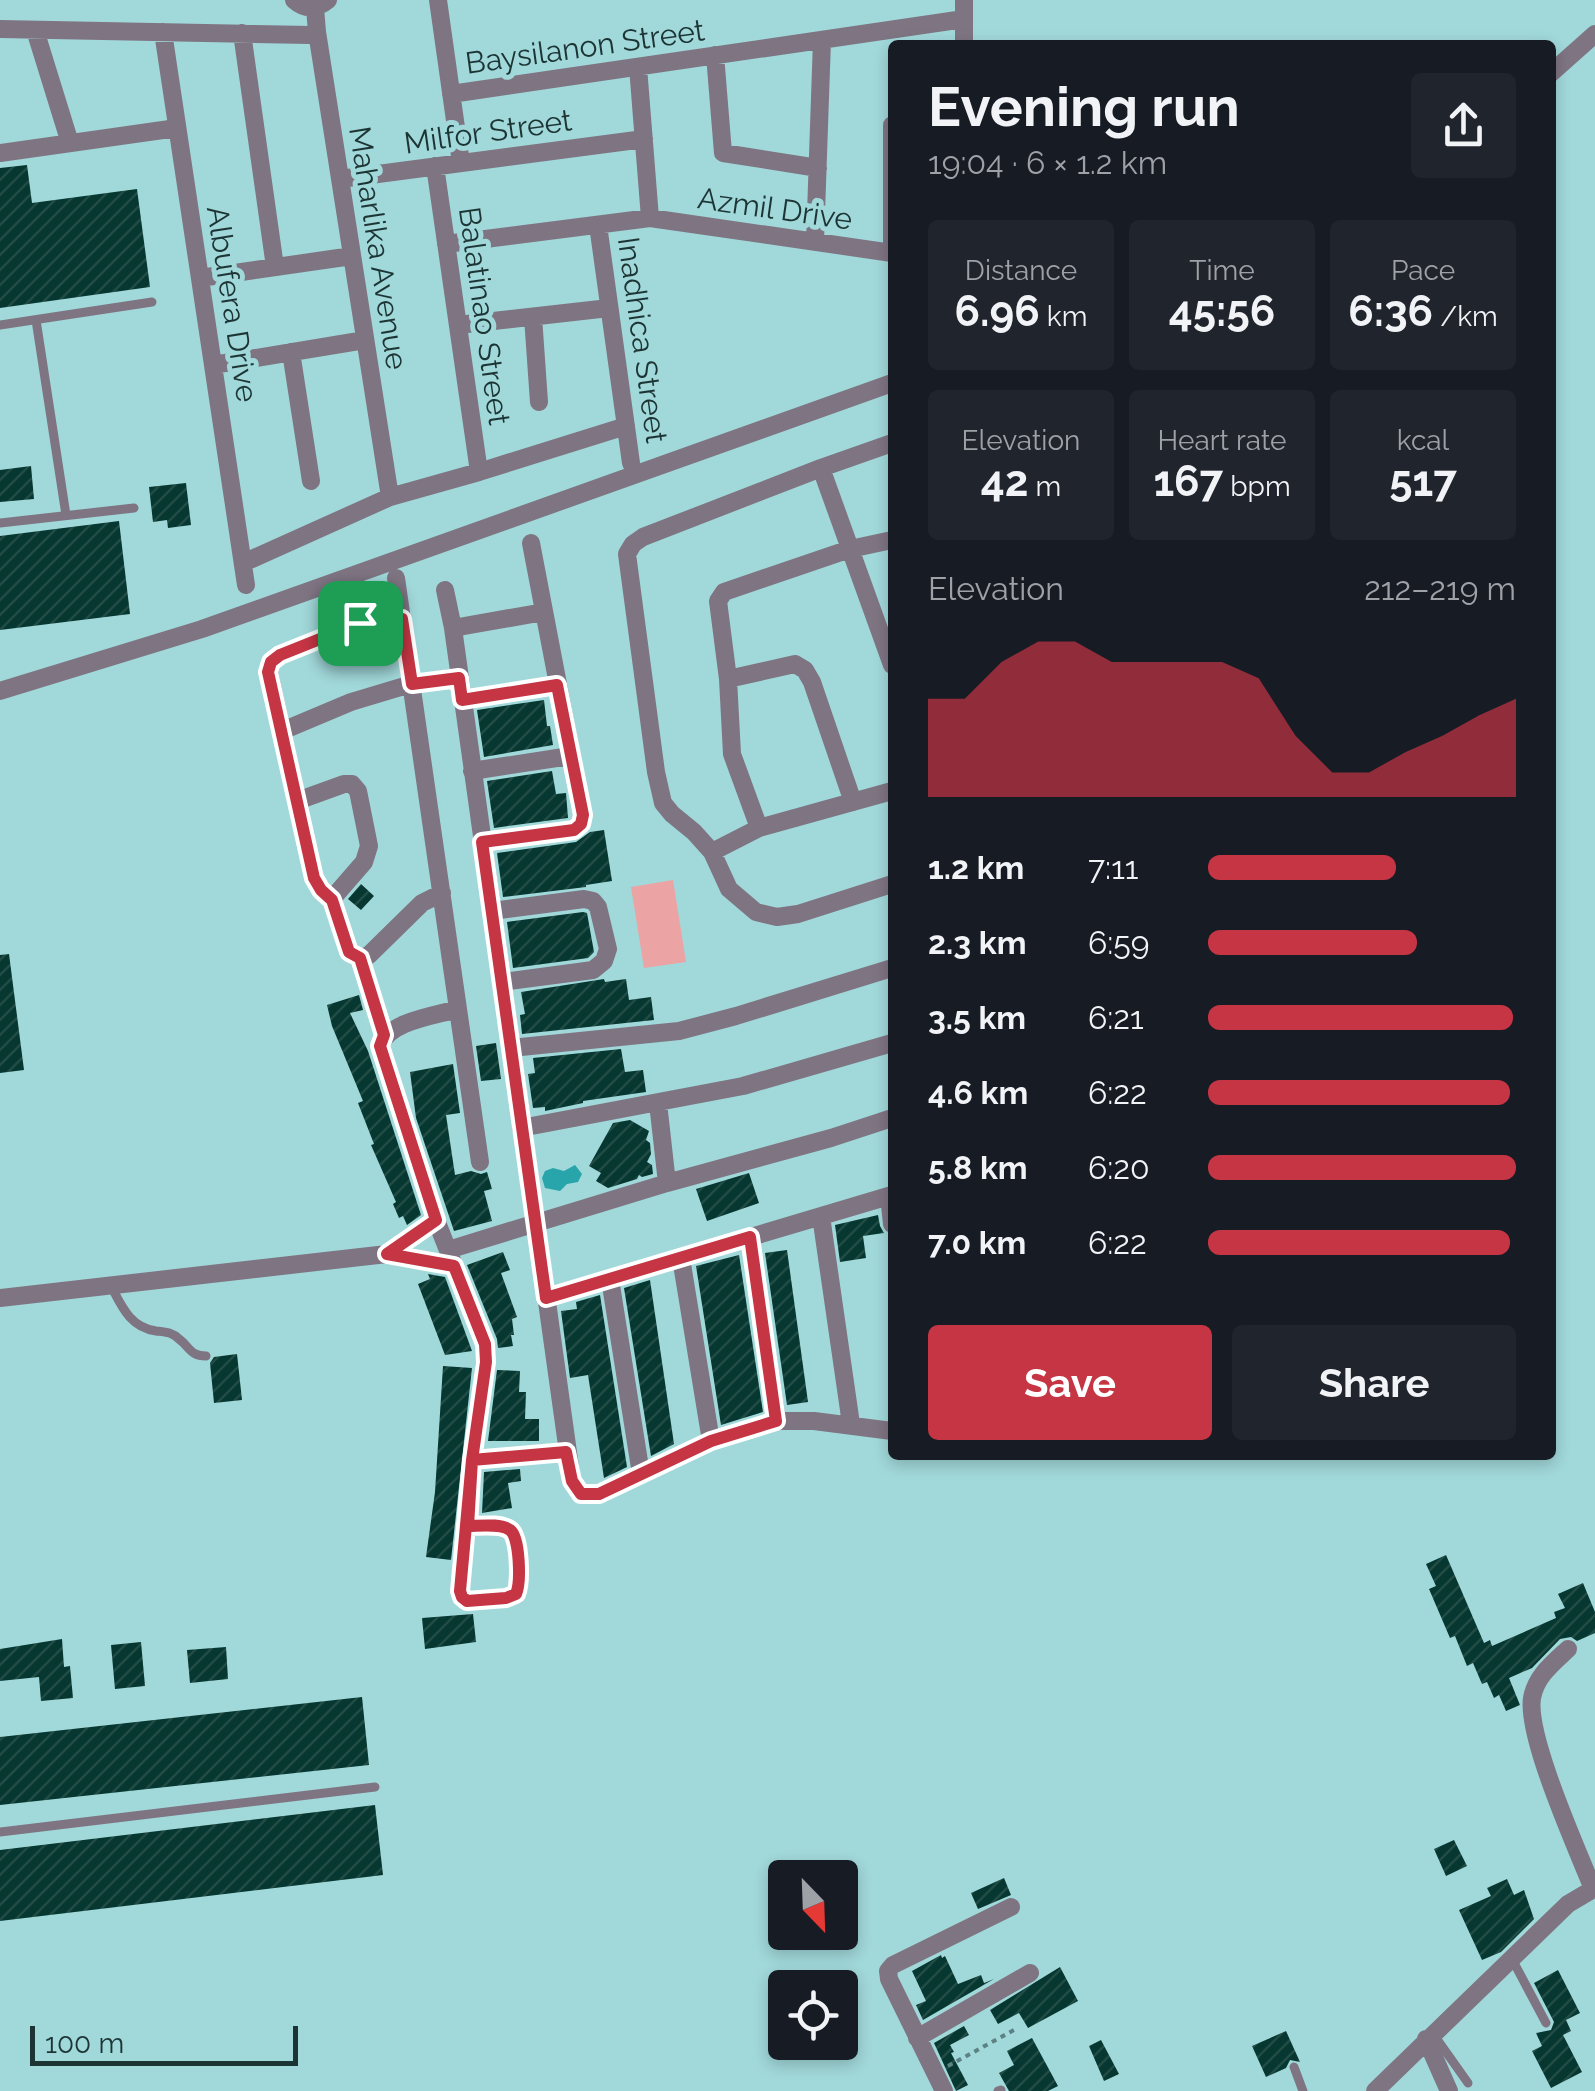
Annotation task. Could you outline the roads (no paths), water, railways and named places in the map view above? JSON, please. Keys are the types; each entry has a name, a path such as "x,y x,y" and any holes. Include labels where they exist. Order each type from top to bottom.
{"street":[{"path":"294,0 306,8 322,4"},
{"path":"438,0 461,163"},
{"name":"Maharlika Avenue","path":"322,4 316,32 390,497"},
{"path":"964,9 964,40"},
{"name":"Baysilanon Street","path":"451,94 822,40 893,38 964,9"},
{"path":"0,30 310,35 316,32"},
{"path":"34,30 70,143"},
{"name":"Albufera Drive","path":"163,32 246,585"},
{"path":"242,32 275,267"},
{"path":"1556,69 1595,34"},
{"path":"815,242 822,40"},
{"path":"716,56 723,153 818,168"},
{"path":"638,66 650,218"},
{"path":"0,153 178,128"},
{"name":"Milfor Street","path":"340,179 644,139"},
{"name":"Balatinao Street","path":"435,166 479,472"},
{"name":"Azmil Drive","path":"446,244 650,218 888,252"},
{"name":"Inadhica Street","path":"598,225 631,463"},
{"path":"200,278 352,256"},
{"path":"458,326 609,308"},
{"path":"533,316 539,402"},
{"path":"213,364 365,340"},
{"path":"291,352 311,482"},
{"path":"0,691 202,629 888,385"},
{"path":"243,562 390,497 626,426"},
{"path":"888,444 643,538 627,554 663,802 712,852 729,889 756,912 776,917 798,914 888,885"},
{"path":"821,468 888,638"},
{"path":"759,828 732,754 718,601 724,592 850,549 888,541"},
{"path":"482,842 574,830 583,815 531,543"},
{"path":"396,578 480,1162"},
{"path":"445,590 572,1481 581,1494 599,1494 711,1441 776,1421 851,1424 888,1431"},
{"path":"452,628 544,612"},
{"path":"384,1035 360,958 349,952 332,900 314,878 268,672 271,662 280,655 360,623 402,619"},
{"path":"728,679 796,664 805,670 852,802"},
{"path":"282,730 351,702 412,684 459,678"},
{"path":"462,700 557,685"},
{"path":"472,771 570,756"},
{"path":"296,801 344,784 352,784 358,791 369,846 364,862 332,900"},
{"path":"712,852 759,828 888,791"},
{"path":"360,958 369,955 422,903 442,893"},
{"path":"492,911 593,901 608,948 604,962 593,970 502,982"},
{"path":"511,1048 679,1030 888,969"},
{"path":"458,1010 393,1028 384,1035 380,1046 436,1220 485,1344 460,1591 467,1601 516,1594 520,1587 513,1532 507,1528 468,1526"},
{"path":"521,1128 743,1086 888,1044"},
{"path":"658,1103 667,1183"},
{"path":"0,1298 387,1254 451,1258 536,1224 888,1119"},
{"path":"546,1298 888,1196"},
{"path":"821,1216 851,1424"},
{"path":"387,1254 436,1220"},
{"path":"750,1237 776,1421"},
{"path":"682,1258 711,1441"},
{"path":"610,1279 641,1474"},
{"path":"472,1460 566,1452"},
{"path":"1374,2091 1511,1956 1568,1904 1594,1889 1536,1736 1532,1700 1540,1676 1568,1649"},
{"path":"944,2091 888,1971 1011,1907"},
{"path":"917,2038 1030,1973"},
{"path":"1429,2036 1449,2091"}],"lane":[{"path":"0,326 152,302"},
{"path":"36,320 66,516"},
{"path":"0,523 134,508"},
{"path":"111,1286 124,1312 136,1324 166,1331 179,1338 190,1352 206,1356"},
{"path":"0,1832 375,1787"},
{"path":"1511,1956 1546,2023"},
{"path":"1429,2036 1468,2083"},
{"path":"1294,2066 1304,2091"}],"water":[{"path":"575,1165 582,1174 578,1182 567,1184 560,1191 545,1188 545,1171 564,1171"}]}
